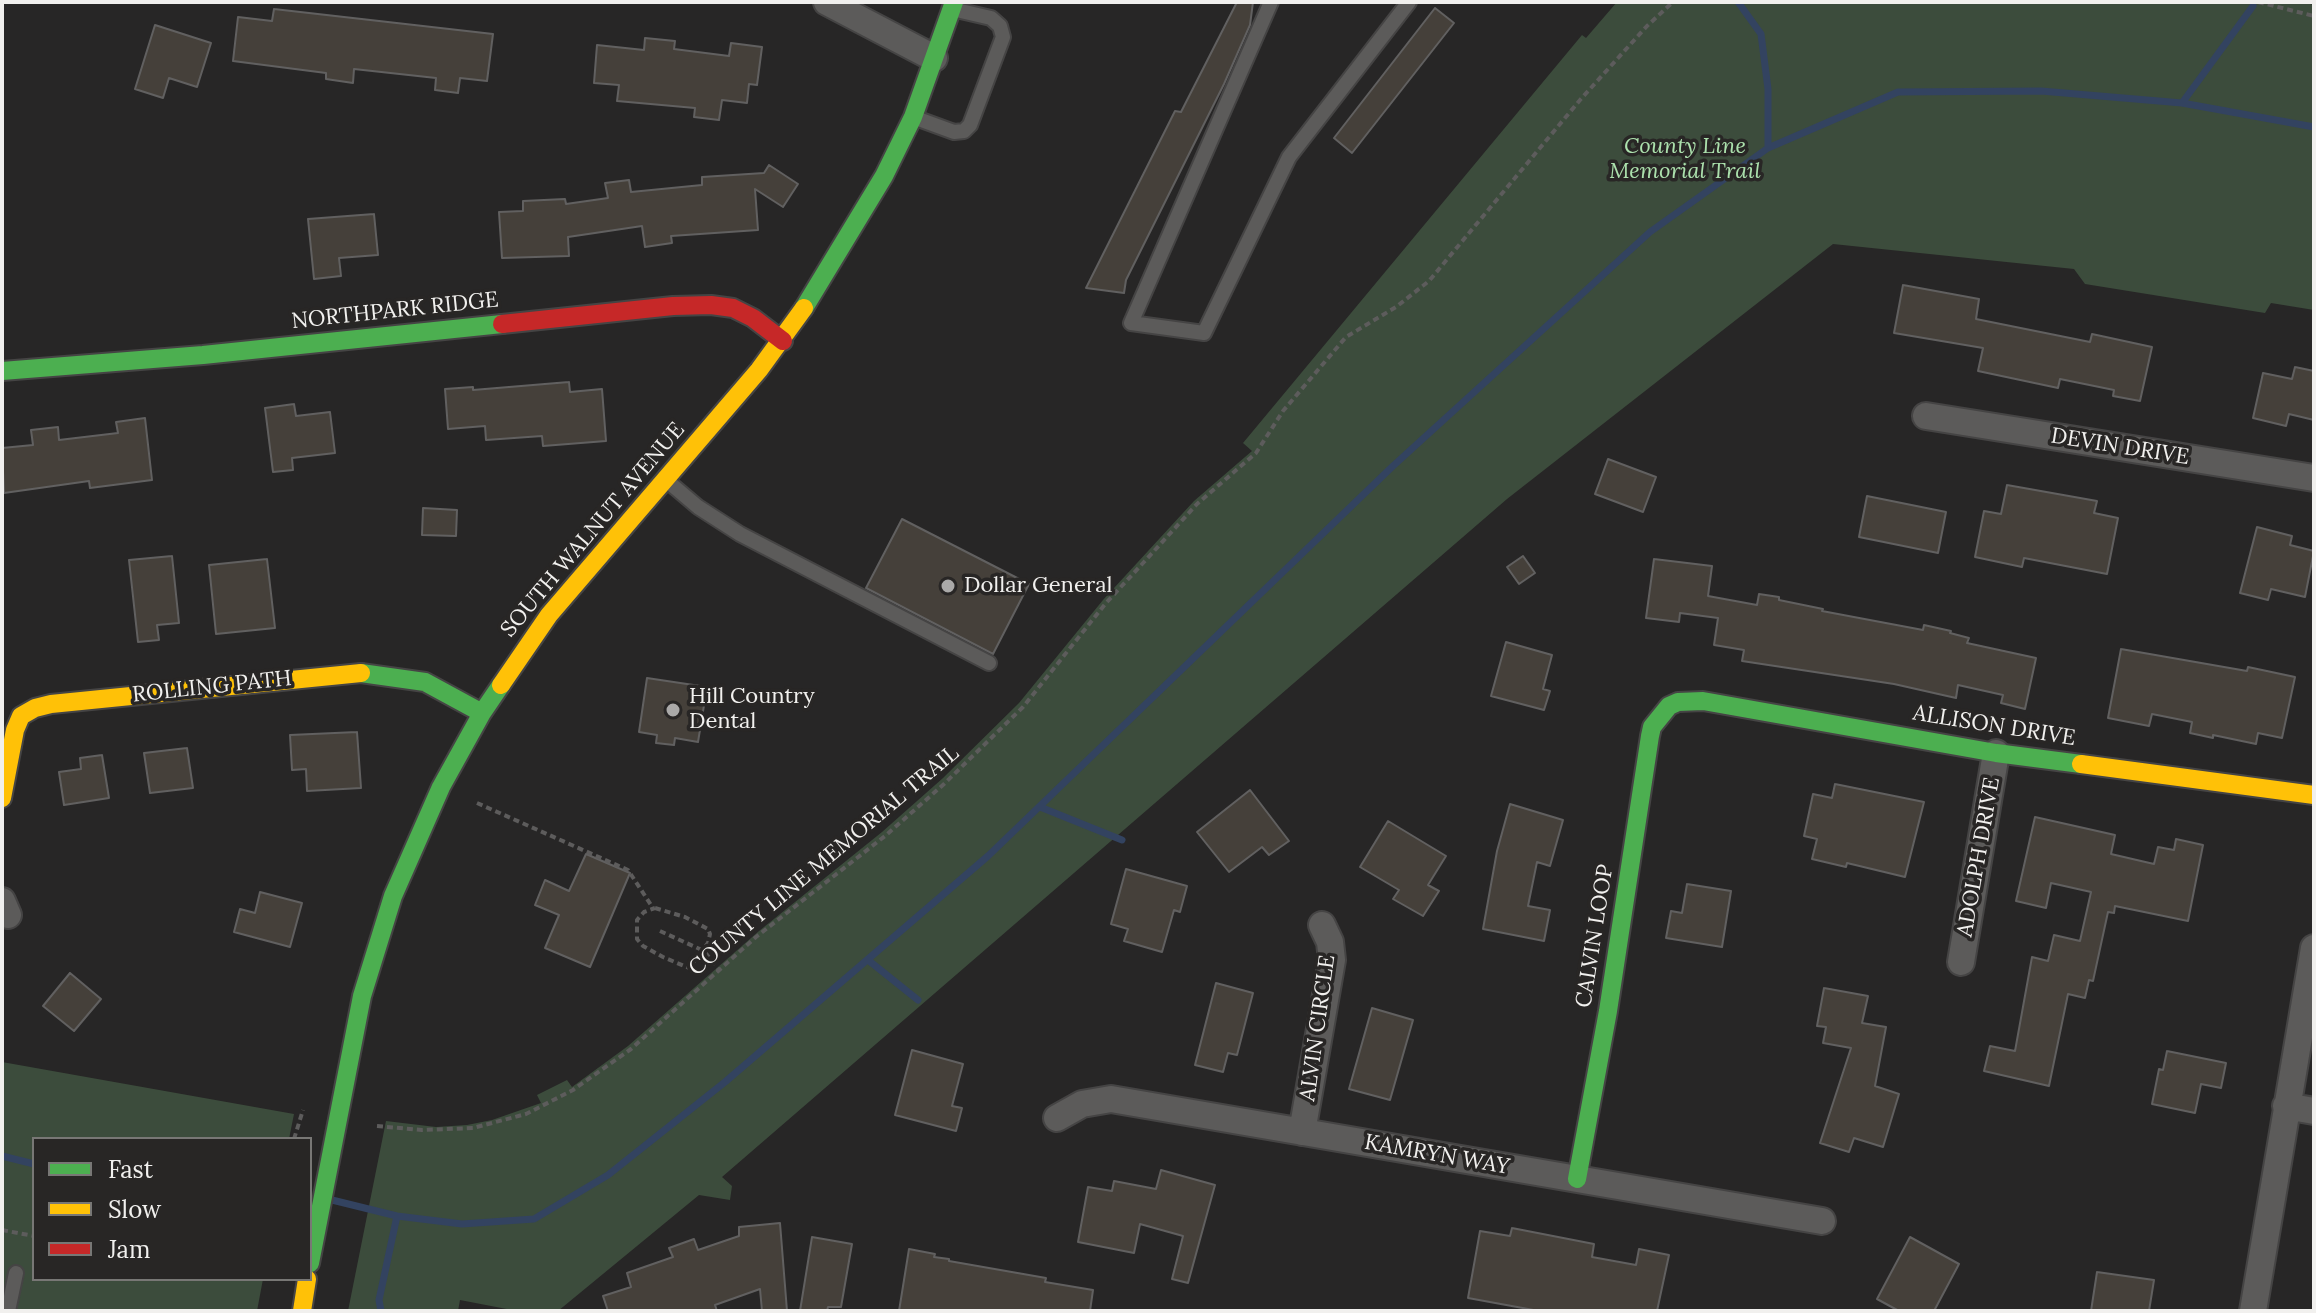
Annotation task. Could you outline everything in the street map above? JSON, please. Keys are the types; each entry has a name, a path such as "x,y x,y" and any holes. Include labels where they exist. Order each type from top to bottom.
{"street":[{"path":"827,2 934,58"},
{"name":"SOUTH WALNUT AVENUE","path":"312,1252 357,1015 393,896 441,787 482,713 561,599 783,341 817,291 884,176 913,117 953,6"},
{"name":"NORTHPARK RIDGE","path":"2,371 203,355 673,306 733,308 753,318 783,341"},
{"name":"DEVIN DRIVE","path":"1926,416 2314,478"},
{"name":"ROLLING PATH","path":"2,798 15,730 21,716 51,704 363,673 425,682 482,713"},
{"name":"ALLISON DRIVE","path":"1669,706 1678,702 1703,701 1996,753 2314,795"},
{"name":"CALVIN LOOP","path":"1577,1179 1608,1011 1650,736 1652,727 1669,706"},
{"name":"ADOLPH DRIVE","path":"1961,962 1996,753"},
{"name":"ALVIN CIRCLE","path":"1302,1132 1332,960 1330,942 1322,925"},
{"path":"2253,1311 2314,948"},
{"name":"KAMRYN WAY","path":"1057,1118 1082,1104 1111,1099 1822,1221"},
{"path":"2286,1106 2314,1111"},
{"path":"302,1311 307,1281"}],"lane":[{"path":"1271,2 1131,323 1204,333 1289,157 1409,2"},
{"path":"913,117 954,132 964,131 970,125 1003,37 1000,26 991,18 953,6"},
{"path":"664,479 698,507 740,534 989,663"},
{"path":"8,1311 16,1273"}],"path":[{"name":"COUNTY LINE MEMORIAL TRAIL","path":"377,1126 422,1130 473,1128 543,1106 600,1073 719,970 885,836 1023,707 1106,603 1154,550 1197,504 1256,453 1283,411 1346,337 1396,307 1429,281 1580,100 1673,2"},
{"path":"2258,2 2314,16"},
{"path":"477,803 628,870 653,908"},
{"path":"661,908 706,928 710,939 703,951 687,968 640,944 637,920 644,912 661,908"},
{"path":"660,931 703,951 719,970"},
{"path":"294,1137 303,1110"},
{"path":"2,1230 32,1236"}],"green space":[{"name":"County Line Memorial Trail","path":"1617,2 2302,2 2314,5 2314,310 2271,303 2265,313 2085,284 2074,269 1833,244 1507,499 722,1177 732,1186 730,1200 699,1195 558,1311 517,1311 460,1300 458,1311 348,1311 386,1121 436,1127 467,1125 541,1103 537,1095 567,1080 572,1087 628,1046 759,931 882,832 943,778 1019,703 1103,600 1194,501 1252,451 1243,443 1582,35 1586,38"},
{"path":"2,1062 294,1114 289,1137 32,1137 32,1281 263,1281 257,1311 2,1311"}],"building":[{"path":"1237,2 1253,2 1250,25 1224,84 1126,280 1124,293 1086,288 1175,111 1181,112"},
{"path":"1435,8 1454,23 1352,153 1334,138"},
{"path":"274,9 493,34 487,81 460,78 458,93 435,90 436,78 354,69 353,83 326,79 326,73 233,61 238,17 272,21"},
{"path":"155,25 211,43 197,87 169,78 163,98 135,89"},
{"path":"645,38 675,41 674,49 729,56 731,43 762,47 757,85 749,84 747,103 722,100 719,120 694,117 695,108 617,101 619,85 594,83 597,45 644,50"},
{"path":"769,165 798,184 783,207 755,189 758,230 671,236 672,243 645,247 642,226 568,237 569,256 502,258 499,212 523,211 523,201 565,199 566,204 608,198 605,183 629,180 631,192 702,185 702,177 764,173"},
{"path":"374,214 378,255 339,258 341,276 314,279 308,219"},
{"path":"1903,285 1979,299 1976,319 2090,342 2092,334 2152,347 2140,401 2113,396 2114,390 2060,379 2058,388 1978,371 1983,348 1894,333"},
{"path":"2295,367 2314,371 2314,420 2289,414 2286,426 2253,418 2263,373 2292,379"},
{"path":"569,382 570,392 602,389 606,441 543,446 542,436 486,440 485,426 448,429 445,389 473,387 473,390"},
{"path":"294,404 296,416 330,412 335,453 292,458 293,470 273,472 265,408"},
{"path":"145,418 152,480 90,488 89,481 4,493 2,448 33,445 31,430 58,427 59,440 118,433 116,422"},
{"path":"1608,459 1656,477 1643,512 1595,494"},
{"path":"2007,485 2097,501 2094,513 2118,518 2107,574 2024,558 2022,567 1975,557 1984,511 2001,514"},
{"path":"1867,496 1946,512 1938,553 1859,537"},
{"path":"423,508 457,510 456,536 422,535"},
{"name":"Dollar General","path":"902,519 1029,584 993,654 866,588"},
{"path":"2257,527 2292,536 2290,545 2314,551 2305,597 2271,589 2268,600 2240,593"},
{"path":"172,556 179,623 157,625 159,640 138,642 129,560"},
{"path":"1523,556 1535,573 1519,584 1507,567"},
{"path":"267,559 275,628 216,634 209,565"},
{"path":"1654,559 1712,566 1708,596 1757,605 1759,594 1779,597 1779,600 1822,611 1923,630 1924,625 1951,631 1969,638 1967,643 2036,658 2025,709 2001,703 2003,695 1958,685 1956,698 1894,684 1742,661 1744,650 1714,645 1718,618 1680,613 1679,622 1646,618"},
{"path":"1506,642 1552,655 1543,689 1550,691 1544,710 1491,696"},
{"path":"2121,649 2247,671 2248,667 2295,677 2282,738 2258,733 2256,744 2213,735 2213,738 2190,733 2192,722 2152,714 2149,726 2108,718"},
{"name":"Hill Country Dental","path":"647,678 707,687 698,742 675,738 674,745 656,743 657,735 639,732"},
{"path":"357,732 361,788 307,791 306,769 292,770 290,735"},
{"path":"187,748 193,788 150,793 144,753"},
{"path":"102,755 109,798 64,805 59,772 81,769 80,758"},
{"path":"1835,784 1924,802 1905,877 1847,863 1846,867 1812,859 1817,839 1804,836 1813,794 1832,798"},
{"path":"1250,790 1289,841 1269,855 1262,847 1229,872 1197,832"},
{"path":"1510,804 1563,820 1550,866 1537,862 1528,906 1550,910 1544,941 1483,929 1497,851"},
{"path":"2035,817 2115,835 2111,854 2154,864 2158,847 2174,850 2176,839 2203,845 2188,921 2115,906 2114,913 2108,912 2093,981 2089,980 2085,998 2068,994 2049,1086 1984,1071 1990,1046 2015,1051 2032,957 2048,961 2054,935 2080,941 2091,892 2051,883 2046,908 2016,901"},
{"path":"1388,821 1446,856 1428,885 1439,891 1423,916 1393,899 1399,890 1360,867"},
{"path":"586,854 630,873 590,967 545,948 559,915 535,905 545,880 569,891"},
{"path":"1126,869 1187,886 1180,912 1174,910 1162,952 1124,941 1128,929 1111,924"},
{"path":"1687,884 1731,891 1722,947 1666,938 1671,911 1682,913"},
{"path":"260,892 302,903 290,947 234,932 240,909 255,913"},
{"path":"70,973 101,999 74,1031 43,1006"},
{"path":"1216,983 1253,993 1237,1055 1228,1053 1223,1072 1195,1065"},
{"path":"1824,988 1868,996 1862,1023 1886,1027 1875,1086 1899,1094 1883,1147 1854,1138 1849,1152 1820,1143 1851,1048 1823,1043 1826,1027 1817,1026"},
{"path":"1372,1008 1413,1020 1390,1100 1349,1089"},
{"path":"912,1050 963,1064 952,1106 962,1108 956,1131 895,1115"},
{"path":"2167,1051 2226,1063 2221,1088 2201,1084 2195,1113 2152,1104 2159,1069 2163,1070"},
{"path":"1161,1170 1215,1185 1188,1283 1172,1279 1183,1236 1140,1224 1134,1253 1078,1242 1088,1187 1112,1191 1114,1181 1156,1189"},
{"path":"780,1223 787,1311 762,1311 760,1289 715,1305 717,1311 608,1311 603,1296 631,1287 627,1273 673,1257 669,1248 694,1239 698,1250 739,1236 739,1227"},
{"path":"1512,1228 1594,1244 1592,1257 1636,1265 1639,1249 1669,1255 1657,1311 1539,1311 1468,1298 1480,1231 1510,1236"},
{"path":"812,1237 852,1244 841,1307 828,1307 827,1311 800,1311"},
{"path":"1910,1237 1959,1264 1934,1311 1899,1311 1877,1299"},
{"path":"909,1249 935,1254 934,1257 949,1261 1046,1278 1045,1282 1093,1290 1090,1311 899,1311"},
{"path":"2097,1272 2154,1280 2149,1311 2091,1311"}],"waterway":[{"path":"1738,2 1761,34 1768,89 1768,148"},
{"path":"2182,103 2253,6"},
{"path":"332,1200 397,1216 462,1224 534,1219 608,1175 725,1082 988,856 1393,466 1650,232 1768,148 1898,92 2041,91 2182,103 2314,127"},
{"path":"1040,807 1122,840"},
{"path":"868,960 918,1000"},
{"path":"2,1156 32,1164"},
{"path":"381,1311 379,1300 397,1216"}],"traffic: fast":[{"path":"804,308 884,176 913,117 954,2"},
{"path":"2,371 203,355 502,324"},
{"path":"361,673 425,682 482,713"},
{"path":"312,1253 362,996 393,896 441,787 501,685"},
{"path":"1577,1179 1608,1011 1650,736 1652,727 1669,706 1678,702 1703,701 1996,753 2081,764"}],"traffic: slow":[{"path":"501,685 549,615 759,370 804,308"},
{"path":"2,798 15,730 21,716 35,708 361,673"},
{"path":"2081,764 2314,795"},
{"path":"302,1311 307,1281"}],"traffic: jam":[{"path":"502,324 673,306 711,305 733,308 753,318 783,341"}],"place":[{"name":"Dollar General","path":"948,586"},
{"name":"Hill Country Dental","path":"673,710"}]}
